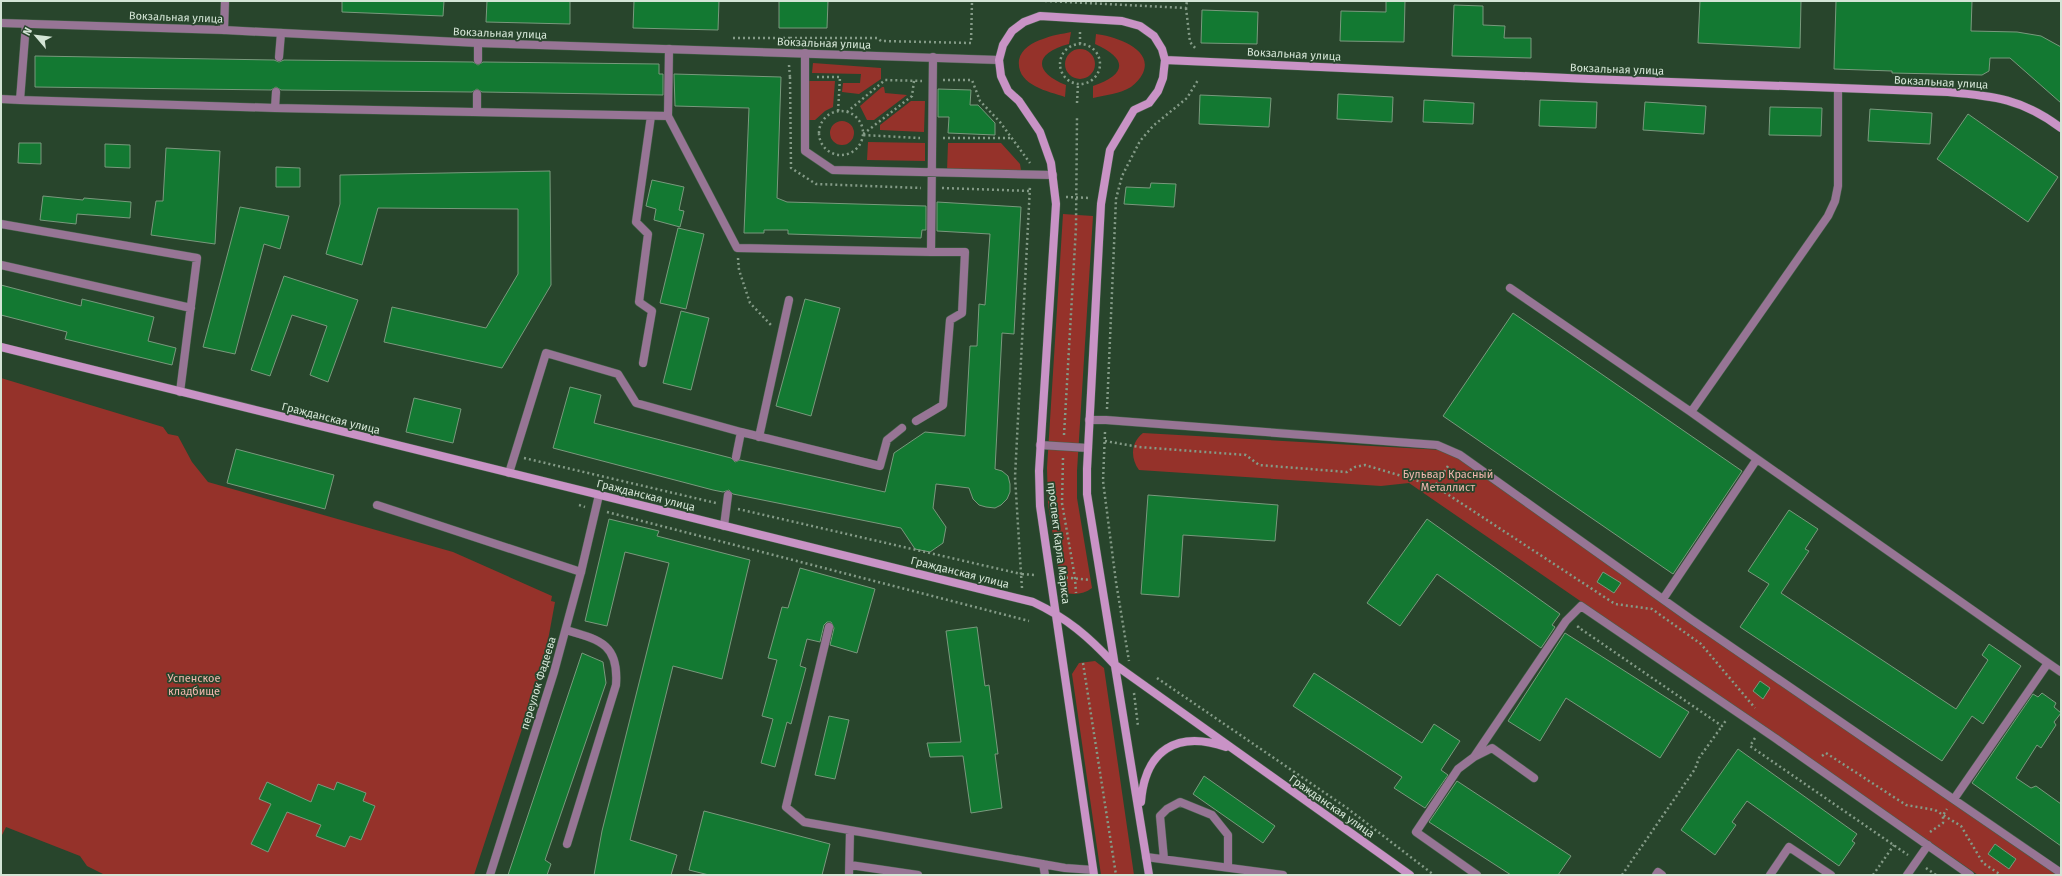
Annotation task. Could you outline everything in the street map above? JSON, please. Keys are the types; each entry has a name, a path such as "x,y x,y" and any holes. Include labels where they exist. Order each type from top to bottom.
{"main road":[{"path":"999,60 1003,45 1012,31 1024,22 1040,16 1122,22 1140,26 1154,36 1162,49 1165,60 1163,78 1158,91 1149,103 1134,110 1110,150 1101,204 1089,420 1087,494 1149,875"},
{"name":"проспект Карла Маркса","path":"999,60 1001,76 1008,91 1019,101 1040,132 1053,175 1056,204 1040,445 1040,506 1057,613 1094,873"},
{"name":"Вокзальная улица","path":"1165,60 1589,79 1948,92 1993,96 2022,104 2046,117 2061,128"},
{"name":"Гражданская улица","path":"1,347 1024,599 1057,613 1090,638 1114,664 1410,875"},
{"name":"Гражданская улица","path":"1140,813 1142,788 1146,774 1154,759 1167,748 1192,741 1206,741 1242,754"}],"street":[{"path":"224,30 225,1"},
{"name":"Вокзальная улица","path":"1,23 281,32 478,43 999,60"},
{"path":"20,100 26,24"},
{"path":"279,57 281,32"},
{"path":"478,43 478,60"},
{"path":"669,49 668,116 737,248 965,252 962,313 950,320 943,405 916,420"},
{"path":"805,54 805,152 833,170 932,174 1053,175"},
{"path":"931,252 932,58"},
{"path":"1691,412 1828,216 1835,201 1838,186 1838,88"},
{"path":"275,108 276,92"},
{"path":"477,94 477,112"},
{"path":"1,99 275,108 668,116"},
{"path":"643,363 652,311 639,302 648,234 636,222 651,116"},
{"path":"1,224 197,258 180,392"},
{"path":"1,265 190,308"},
{"path":"1510,288 1691,412 2061,672"},
{"path":"759,437 789,300"},
{"path":"509,473 546,353 618,374 636,403 759,437 880,466 887,440 902,428"},
{"path":"1089,420 1106,420 1437,445 1460,455 1663,599 2061,873"},
{"path":"736,457 741,432"},
{"path":"1040,445 1088,448"},
{"path":"1663,599 1757,459"},
{"name":"переулок Фадеева","path":"490,875 554,672 581,572 599,495"},
{"path":"724,526 728,495"},
{"path":"377,505 581,572"},
{"path":"1474,757 1566,621 1581,606 1970,875"},
{"path":"829,627 786,807 804,822 1094,873"},
{"path":"566,630 601,641 612,653 617,668 616,685 567,844"},
{"path":"1954,799 2048,663"},
{"path":"1477,875 1416,832 1458,769 1474,757 1492,748 1534,778"},
{"path":"1164,859 1160,816 1167,808 1180,802 1212,815 1228,835 1228,866"},
{"path":"849,875 850,831"},
{"path":"1907,875 1928,845"},
{"path":"1770,875 1789,847 1831,875"},
{"path":"1146,857 1228,866 1283,875"},
{"path":"1043,864 1045,875"},
{"path":"850,865 918,875"},
{"path":"1656,875 1658,872 1662,875"}],"path":[{"path":"790,38 877,38 881,41 971,42 972,1"},
{"path":"1045,1 1186,8"},
{"path":"1187,1 1186,8 1190,42 1199,51"},
{"path":"1080,30 1080,44"},
{"path":"1080,44 1086,45 1095,52 1100,58 1100,65 1098,74 1092,81 1078,84 1064,77 1060,61 1068,49 1080,44"},
{"path":"782,65 790,65 790,77 840,77 838,112"},
{"path":"847,112 885,80 972,80 980,101 1000,122 1030,162 1030,198"},
{"path":"1128,653 1103,481 1116,199 1122,176 1140,141 1153,126 1187,98 1198,80"},
{"path":"1078,84 1078,103"},
{"path":"838,112 847,112 858,119 862,127 860,144 847,154 839,155 830,153 820,140 819,132 821,124 826,118 838,112"},
{"path":"1076,593 1075,578 1062,502 1063,446 1077,197 1077,118"},
{"path":"1062,197 1095,198"},
{"path":"737,248 739,270 750,303 781,336"},
{"path":"1105,441 1139,447 1246,455 1259,465 1347,472 1355,467 1365,466 1435,486 1615,604 1652,609 1701,644 1756,711"},
{"path":"1435,486 1448,466"},
{"path":"579,505 1029,621"},
{"path":"1022,588 1021,574 1034,575"},
{"path":"1060,577 1090,580"},
{"path":"1603,622 1615,604"},
{"path":"1582,624 1578,627 1722,726"},
{"path":"1129,660 1135,664"},
{"path":"1083,663 1116,875"},
{"path":"1155,676 1340,803 1434,875"},
{"path":"1622,875 1695,769 1699,758 1728,717 1733,722"},
{"path":"1750,735 1756,739 1750,746 1936,875"},
{"path":"1817,752 1823,756 1826,753 1906,805 1935,810 1961,826 1983,863 2001,875"},
{"path":"1873,875 1894,845"}],"green space":[{"path":"1071,32 1069,44 1049,52 1042,63 1043,69 1048,74 1055,80 1066,85 1065,97 1034,86 1027,81 1019,69 1019,60 1022,52 1039,40"},
{"path":"1096,34 1112,37 1130,45 1143,57 1145,64 1142,75 1131,87 1117,93 1093,98 1093,86 1112,77 1117,72 1119,66 1114,55 1095,44"},
{"path":"1080,49 1091,53 1095,64 1091,75 1080,79 1069,75 1065,64 1069,53"},
{"path":"813,63 881,68 881,79 859,94 842,92 843,83 860,83 861,74 812,73"},
{"path":"809,81 835,81 833,107 825,111 815,120 808,120"},
{"path":"882,87 884,87 885,93 907,95 874,120 867,120 860,106"},
{"path":"911,101 925,101 924,132 880,130 880,125"},
{"path":"842,121 851,124 854,133 851,142 842,145 833,142 830,133 833,124"},
{"path":"868,142 925,143 925,161 867,160"},
{"path":"948,143 1001,143 1020,164 1021,170 947,171"},
{"path":"1063,214 1093,216 1077,471 1077,498 1092,588 1085,592 1074,594 1062,592 1048,504 1047,468"},
{"name":"Успенское кладбище","path":"1,378 163,427 168,434 178,436 192,462 208,482 453,552 552,596 551,601 555,602 544,662 474,875 105,875 87,866 80,856 6,827 1,837"},
{"name":"Бульвар Красный Металлист","path":"1143,433 1442,450 1456,456 2060,875 1978,875 1409,483 1381,486 1139,470 1134,460 1133,450 1136,441"},
{"path":"1095,661 1104,668 1134,875 1101,875 1072,674 1079,663"}],"building":[{"path":"342,1 444,1 443,16 342,12"},
{"path":"487,1 570,1 570,24 486,22"},
{"path":"634,1 719,1 718,30 633,28"},
{"path":"779,1 828,1 827,28 779,28"},
{"path":"1386,1 1405,1 1404,42 1340,41 1341,11 1386,12"},
{"path":"1700,1 1801,1 1800,48 1698,43"},
{"path":"1836,1 1972,1 1971,31 2017,32 2041,36 2061,47 2061,103 2010,58 1990,58 1989,71 1982,75 1892,73 1892,71 1834,69"},
{"path":"1454,5 1483,6 1483,25 1505,26 1504,38 1531,38 1531,58 1452,56"},
{"path":"1202,10 1258,12 1257,44 1201,43"},
{"path":"35,56 274,60 279,62 284,60 473,62 478,65 483,62 659,64 659,74 663,74 663,95 482,92 477,89 472,92 281,90 276,87 271,90 35,87"},
{"path":"674,74 781,77 777,198 787,202 926,206 926,230 922,230 921,238 788,234 788,230 764,230 764,233 744,233 749,108 675,106"},
{"path":"938,89 971,90 970,105 978,105 995,123 995,135 948,133 949,117 938,117"},
{"path":"1338,94 1393,97 1392,122 1337,119"},
{"path":"1200,95 1271,98 1269,127 1199,124"},
{"path":"1424,100 1474,103 1473,124 1423,122"},
{"path":"1540,100 1597,102 1596,128 1539,126"},
{"path":"1645,102 1706,106 1704,134 1643,130"},
{"path":"1770,107 1822,108 1821,136 1769,135"},
{"path":"1870,109 1932,113 1930,144 1868,141"},
{"path":"1968,114 2058,177 2028,222 1937,159"},
{"path":"19,143 41,143 41,164 18,163"},
{"path":"105,144 130,145 130,168 105,167"},
{"path":"166,148 220,151 215,244 151,235 156,201 163,201"},
{"path":"276,167 300,168 300,187 276,187"},
{"path":"550,171 551,285 502,368 384,342 392,307 486,328 518,274 518,209 378,208 362,265 326,254 340,204 340,175"},
{"path":"652,180 684,187 679,210 684,211 680,227 654,220 656,209 646,206"},
{"path":"1151,183 1176,184 1174,207 1124,204 1126,187 1150,188"},
{"path":"43,196 83,200 84,198 131,202 130,218 77,214 76,224 40,220"},
{"path":"937,202 1021,207 1014,334 1002,333 995,469 1002,471 1008,476 1010,492 1007,499 995,508 979,505 973,499 969,488 936,484 933,508 946,527 943,543 930,552 915,549 901,528 733,494 729,490 723,492 713,490 553,448 570,387 601,395 594,423 731,458 735,462 740,460 885,492 894,453 925,432 965,436 970,346 977,346 979,304 985,305 990,234 937,231"},
{"path":"240,207 289,216 280,249 264,244 235,354 203,347"},
{"path":"678,228 704,234 686,309 660,303"},
{"path":"284,276 358,300 328,382 310,375 327,326 292,315 270,376 251,370"},
{"path":"1,285 81,306 82,299 154,317 148,341 176,348 172,365 65,339 67,332 1,315"},
{"path":"805,299 840,308 811,416 776,406"},
{"path":"681,311 709,318 691,390 663,383"},
{"path":"1513,313 1742,471 1673,574 1443,416"},
{"path":"414,398 461,409 453,443 406,432"},
{"path":"236,449 334,475 325,509 227,483"},
{"path":"1148,495 1278,505 1275,541 1183,535 1179,597 1141,594"},
{"path":"1789,510 1818,529 1805,549 1809,551 1781,593 1956,709 1988,660 1982,655 1989,644 2021,666 1983,724 1972,716 1942,761 1740,627 1769,584 1748,571"},
{"path":"609,519 659,531 657,536 750,560 722,679 673,666 630,840 677,855 671,875 594,875 602,831 669,563 625,552 607,626 585,621"},
{"path":"1427,519 1560,614 1552,625 1555,627 1541,648 1437,574 1400,626 1367,603"},
{"path":"800,568 875,589 857,653 830,645 834,628 831,622 827,622 824,625 820,642 807,639 800,666 806,668 791,724 787,722 775,767 761,763 773,719 762,716 777,660 768,658 782,607 788,608"},
{"path":"1603,572 1621,583 1614,593 1597,582"},
{"path":"977,627 985,686 989,685 998,754 995,754 1002,808 971,813 963,756 930,757 927,743 961,742 946,631"},
{"path":"1565,633 1689,712 1660,758 1566,698 1540,741 1508,721"},
{"path":"582,653 603,662 606,683 545,860 551,864 547,875 508,875"},
{"path":"1314,673 1422,743 1434,724 1460,741 1441,770 1448,775 1425,808 1394,788 1402,777 1293,706"},
{"path":"1760,681 1770,688 1763,699 1753,691"},
{"path":"2042,693 2056,703 2054,707 2061,713 2054,722 2056,725 2041,748 2037,745 2016,778 2031,788 2036,786 2061,804 2061,846 1972,783 2033,694 2038,697"},
{"path":"829,716 849,720 835,779 815,775"},
{"path":"1738,749 1857,834 1852,841 1855,843 1839,866 1747,801 1732,822 1736,825 1715,855 1681,830"},
{"path":"1204,776 1275,826 1263,843 1193,794"},
{"path":"1457,781 1571,856 1558,875 1511,875 1429,822"},
{"path":"267,782 311,802 318,784 334,790 337,782 366,793 363,801 375,806 361,840 350,836 345,847 316,836 321,825 287,812 268,852 251,844 271,804 259,799"},
{"path":"704,811 830,844 822,875 709,875 689,870"},
{"path":"1995,844 2016,859 2009,869 1988,854"}]}
